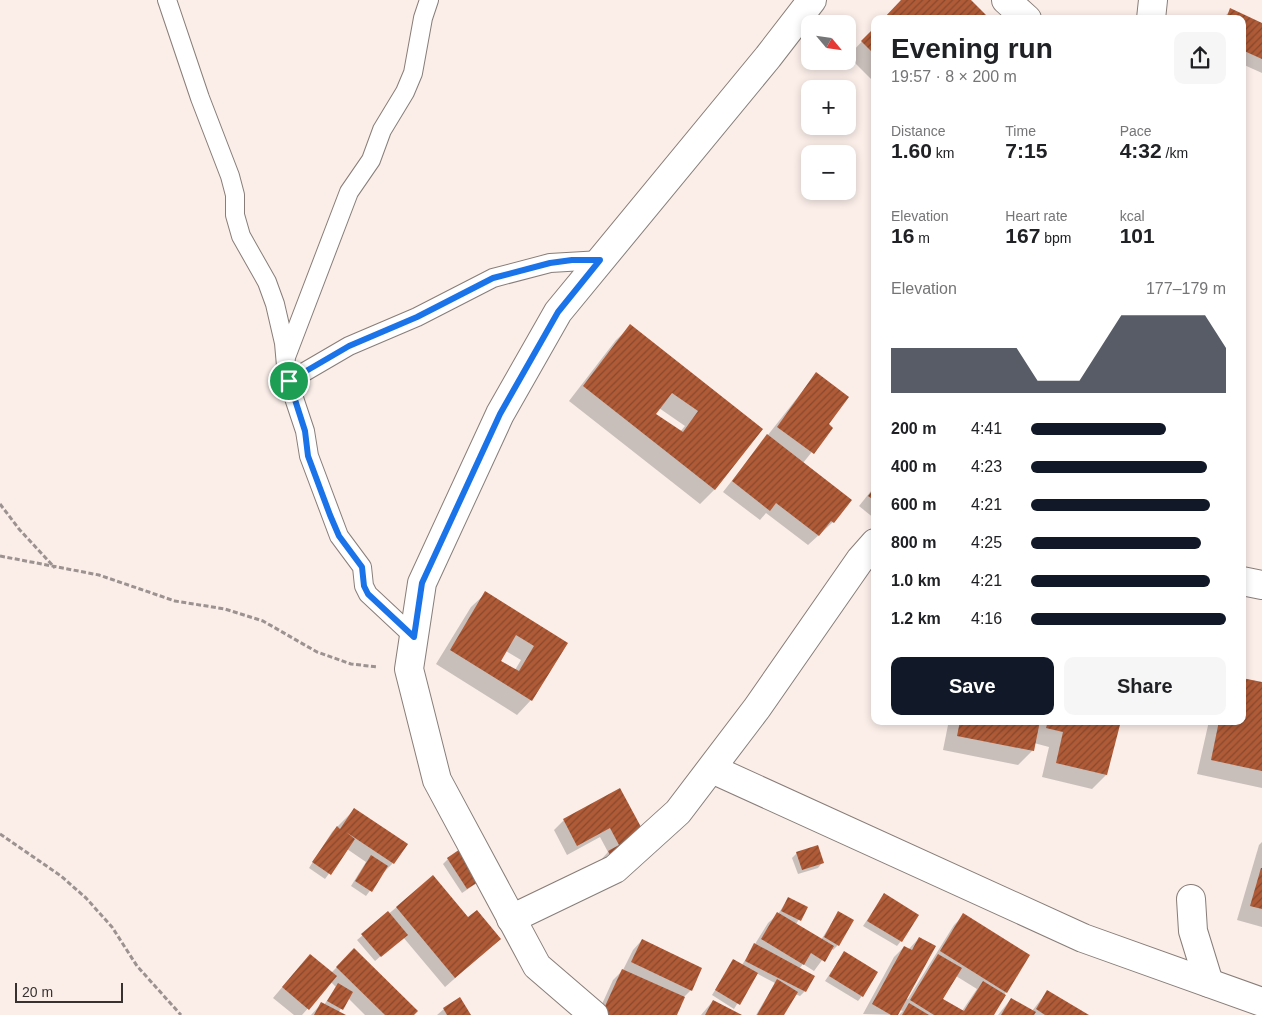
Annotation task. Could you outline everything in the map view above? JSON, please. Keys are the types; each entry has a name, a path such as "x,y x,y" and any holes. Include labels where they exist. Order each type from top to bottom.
{"street":[{"path":"594,1015 564,1005 537,966 437,780 410,669 422,583 500,414 558,312 768,57 812,0"},
{"path":"1006,0 1023,15"},
{"path":"511,918 615,869 678,812 712,769 854,568 871,548"},
{"path":"1246,581 1262,586"},
{"path":"712,769 1083,938 1262,1002"},
{"path":"1191,899 1194,931 1210,983"}],"lane":[{"path":"167,0 200,98 230,176 235,195 235,215 241,236 267,282 275,304 289,381 305,431 308,456 339,536 362,567 364,586 368,594 414,637"},
{"path":"286,359 349,192 371,160 382,130 405,92 413,73 423,18 429,0"},
{"path":"289,381 349,346 417,317 493,278 550,263 600,260"}],"path":[{"path":"0,504 19,529 55,568"},
{"path":"0,556 99,575 175,601 225,610 264,621 317,652 351,664 410,669"},
{"path":"0,834 61,876 86,898 112,927 137,966 181,1015"}],"building":[{"path":"901,0 971,0 986,15 887,15"},
{"path":"1230,8 1245,15 1227,15"},
{"path":"1246,16 1262,23 1262,59 1246,52"},
{"path":"871,31 871,51 861,41"},
{"path":"630,324 763,429 715,490 583,386","holes":["672,393 698,411 683,432 656,414"]},
{"path":"816,372 849,397 829,424 833,428 814,454 777,427"},
{"path":"767,434 852,500 834,523 831,521 819,536 776,503 770,511 732,481"},
{"path":"485,591 568,643 532,701 450,650","holes":["516,635 534,646 519,671 501,661"]},
{"path":"1246,679 1262,682 1262,771 1211,760 1218,725 1246,725"},
{"path":"959,725 1039,725 1034,751 957,736"},
{"path":"1047,725 1120,725 1107,775 1056,763 1063,732 1046,728"},
{"path":"620,788 654,851 618,871 608,851 619,845 610,828 577,846 563,819"},
{"path":"354,808 408,844 394,864 346,832 355,839 331,875 312,862 337,826 340,829"},
{"path":"466,845 486,877 467,889 447,858"},
{"path":"818,845 824,863 802,870 796,852"},
{"path":"371,855 388,866 372,892 355,881"},
{"path":"1262,868 1262,909 1250,906"},
{"path":"433,875 468,917 477,910 501,939 455,978 396,907"},
{"path":"884,893 919,915 902,942 867,921"},
{"path":"788,897 808,907 801,921 781,911"},
{"path":"388,911 408,935 381,957 361,934"},
{"path":"838,911 854,920 839,946 824,937"},
{"path":"777,912 834,946 825,962 811,953 804,965 761,939"},
{"path":"963,913 1030,955 1007,993 940,951"},
{"path":"919,937 936,946 898,1015 891,1015 872,1004 904,946 912,950"},
{"path":"642,939 702,968 692,991 631,962"},
{"path":"754,943 815,976 806,992 745,961"},
{"path":"354,948 418,1011 414,1015 385,1015 336,967"},
{"path":"844,951 878,972 863,997 829,976"},
{"path":"310,954 337,976 309,1010 282,987"},
{"path":"938,954 962,968 943,999 964,1011 983,981 1006,995 994,1015 934,1015 910,1000"},
{"path":"733,959 758,973 740,1005 715,990"},
{"path":"622,969 685,997 677,1015 601,1015"},
{"path":"777,979 798,992 784,1015 757,1015"},
{"path":"338,983 353,992 343,1010 327,1001"},
{"path":"1047,990 1089,1015 1045,1015 1036,1009"},
{"path":"460,997 471,1015 447,1015 443,1008"},
{"path":"1011,998 1036,1012 1034,1015 1001,1015"},
{"path":"713,1000 742,1015 705,1015"},
{"path":"321,1002 346,1015 314,1015"},
{"path":"909,1003 929,1015 902,1015"}],"route":[{"path":"572,260 600,260 558,312 500,414 422,583 414,637 368,594 364,586 362,567 355,555 339,536 308,456 305,431 289,381 349,346 417,317 493,278 550,263 572,260"}]}
